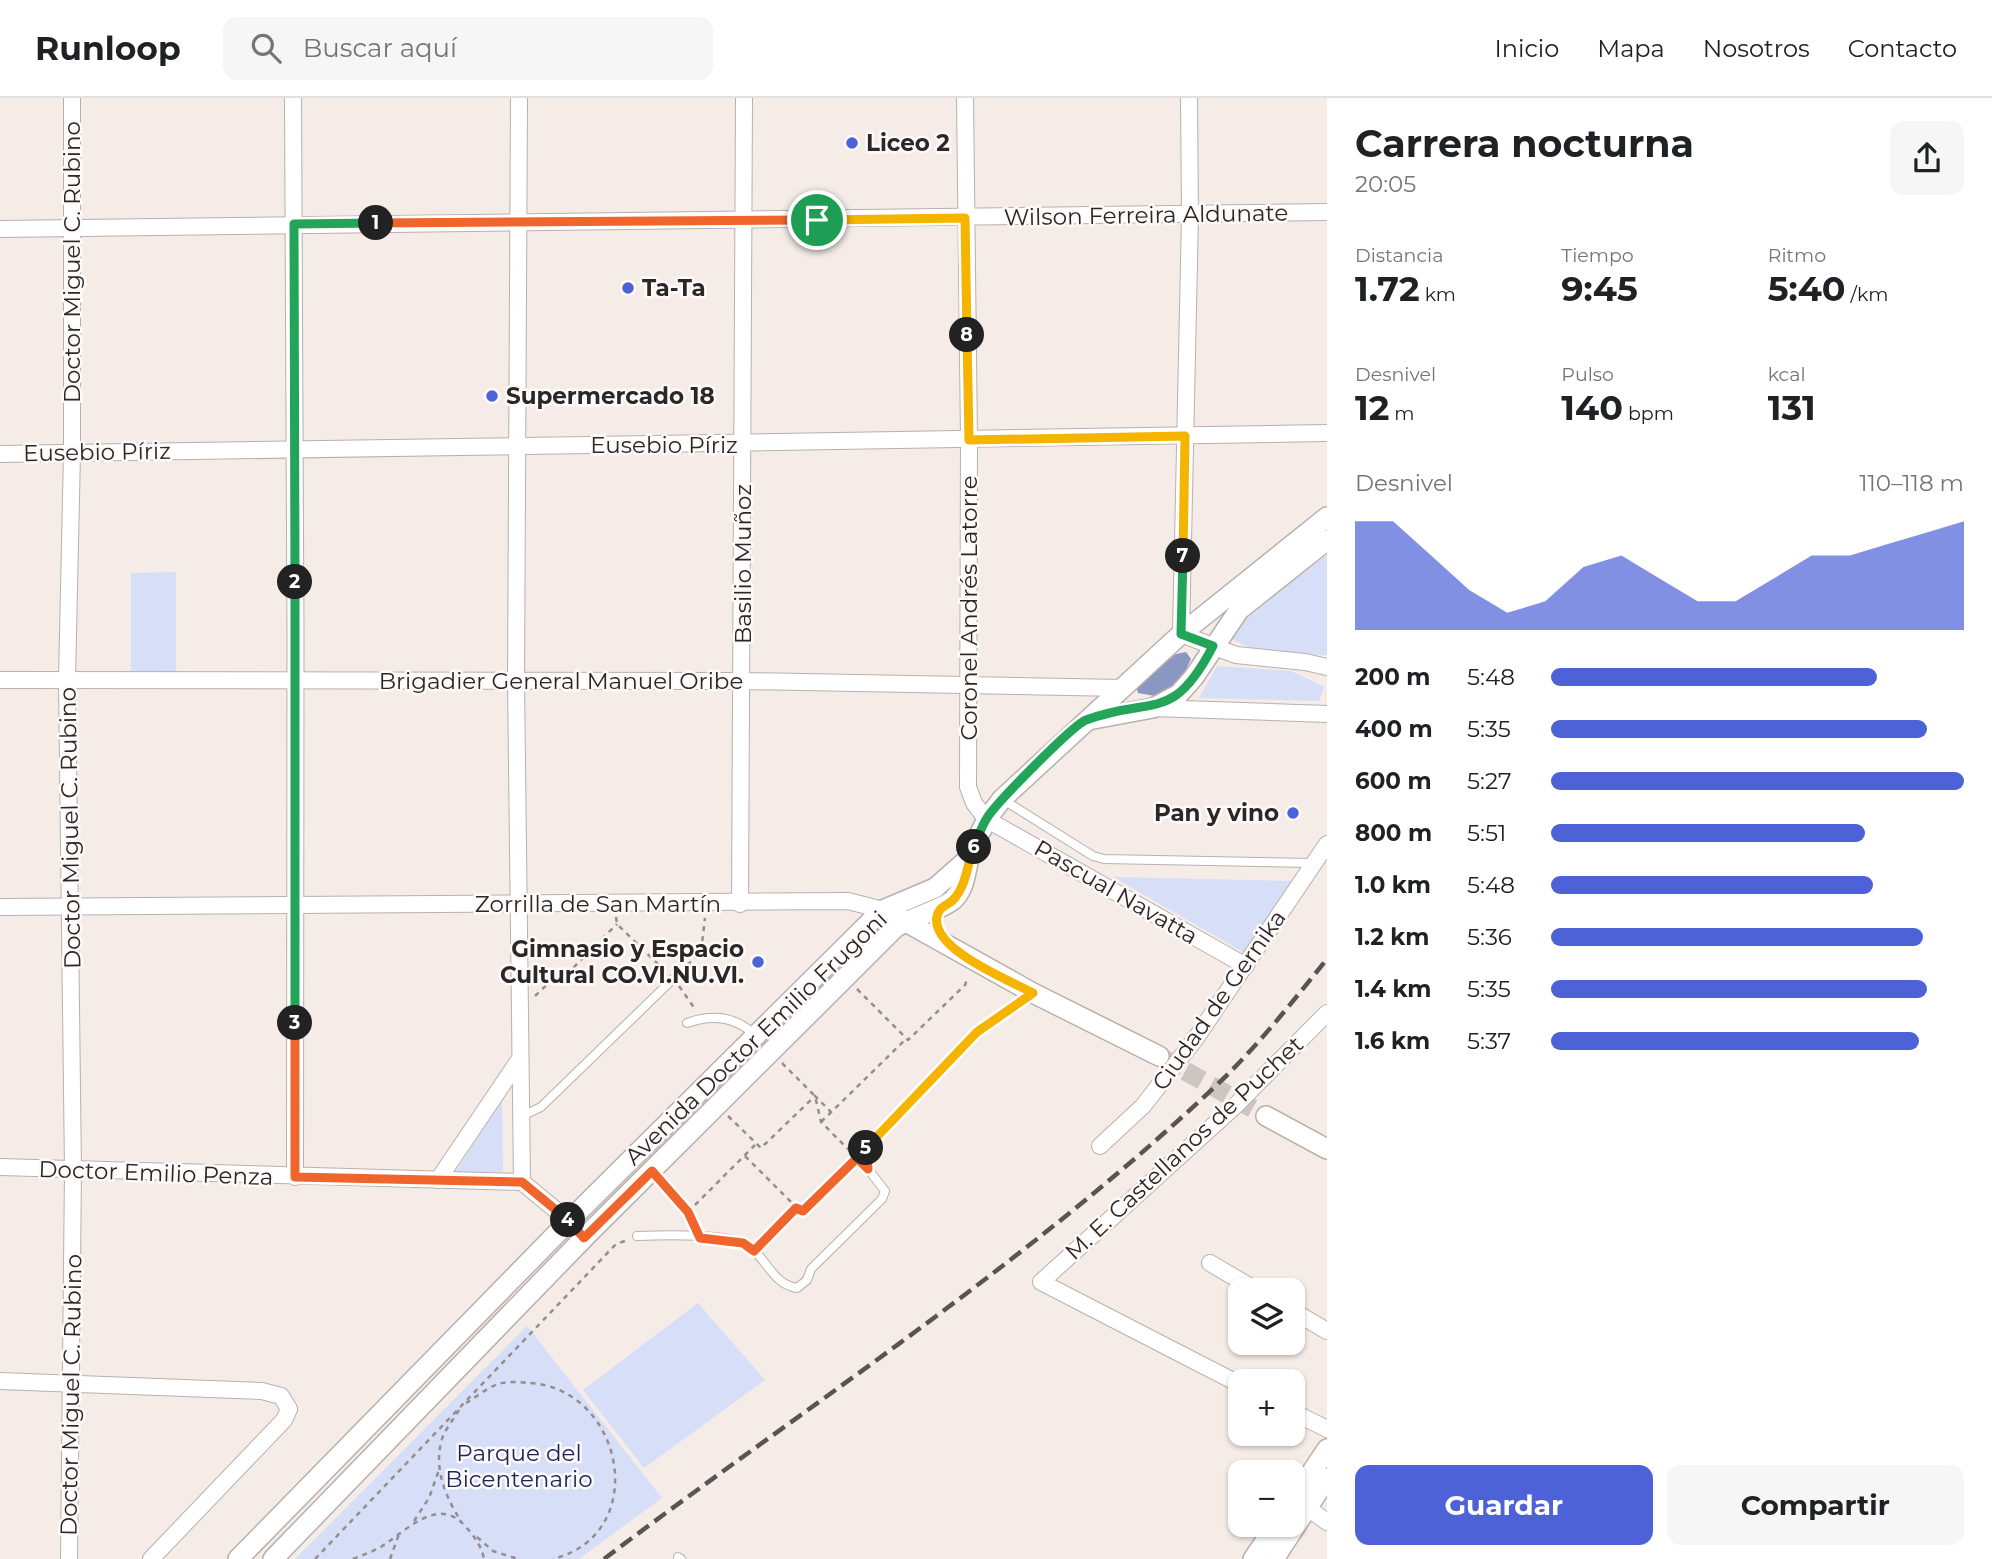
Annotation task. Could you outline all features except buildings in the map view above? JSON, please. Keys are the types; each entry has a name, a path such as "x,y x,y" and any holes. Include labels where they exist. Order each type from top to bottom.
{"street":[{"name":"Doctor Miguel C. Rubino","path":"69,1559 73,1170 68,680 72,453 72,98"},
{"path":"293,98 297,450 293,681 295,1177"},
{"path":"519,98 516,681 522,1182 569,1221 584,1238"},
{"name":"Basilio Muñoz","path":"740,904 744,98"},
{"name":"Coronel Andrés Latorre","path":"965,98 969,440 968,787 974,803 986,819"},
{"path":"1181,634 1190,215 1189,98"},
{"name":"Wilson Ferreira Aldunate","path":"0,229 1327,212"},
{"name":"Eusebio Píriz","path":"0,454 518,445 743,445 1327,433"},
{"path":"970,857 986,819 1002,799 1181,634 1327,517"},
{"path":"1084,721 1144,709 1179,694 1195,677 1239,610 1327,540"},
{"path":"1181,634 1236,654 1327,667"},
{"name":"Brigadier General Manuel Oribe","path":"0,680 742,681 969,683 1122,688"},
{"path":"1122,688 1144,709 1327,714"},
{"name":"Pascual Navatta","path":"986,819 1246,966"},
{"name":"Ciudad de Gernika","path":"1100,1146 1158,1087 1246,966 1327,844"},
{"name":"Avenida Doctor Emilio Frugoni","path":"238,1559 569,1221 763,1044 845,976 905,921 941,907 956,897 966,877 970,857"},
{"name":"Avenida Doctor Emilio Frugoni","path":"272,1559 717,1105 763,1044 883,910 934,888 950,878 970,857"},
{"name":"Zorrilla de San Martín","path":"0,906 740,904 848,901 883,910 1033,993 1159,1056"},
{"path":"941,907 937,917 938,929 950,947"},
{"name":"M. E. Castellanos de Puchet","path":"1228,1378 1041,1282 1236,1105 1327,1013"},
{"path":"438,1180 478,1125 519,1060"},
{"path":"1266,1116 1327,1149"},
{"name":"Doctor Emilio Penza","path":"0,1167 522,1182"},
{"path":"1210,1264 1235,1278"},
{"path":"1305,1318 1327,1331"},
{"path":"0,1381 262,1391 281,1396 289,1409 284,1420 151,1559"},
{"path":"1305,1418 1327,1429"},
{"path":"1305,1489 1327,1449"},
{"path":"1305,1496 1327,1478"},
{"path":"1305,1507 1327,1522"},
{"path":"1253,1559 1268,1537"},
{"path":"1274,1559 1283,1537"}],"lane":[{"path":"1002,799 1093,856 1104,859 1313,863"},
{"path":"520,1117 541,1107 673,979"},
{"path":"637,1236 678,1235 743,1243 754,1251 784,1286 797,1288 807,1280 811,1269 882,1199 885,1191 882,1183 868,1169 866,1147 977,1032 1033,993"},
{"path":"687,1023 701,1018 724,1017 744,1024 763,1044"},
{"path":"652,1171 688,1212 700,1238"}],"path":[{"path":"673,979 701,951 707,904"},
{"path":"518,1014 558,974 567,974 617,924 673,979 701,1018"},
{"path":"845,976 906,1039 911,1040 965,985 976,962"},
{"path":"821,1122 906,1039"},
{"path":"763,1044 831,1112"},
{"path":"815,1096 821,1122 868,1169"},
{"path":"717,1105 756,1144 764,1146 815,1096"},
{"path":"688,1212 756,1144"},
{"path":"745,1156 796,1208 803,1211 857,1158"},
{"path":"754,1251 796,1208"},
{"path":"315,1559 616,1244 637,1236"},
{"path":"484,1559 481,1545 445,1496 440,1465 442,1438 463,1404 499,1384 537,1383 561,1390 584,1409 608,1437 616,1463 615,1496 606,1522 587,1542 553,1559"},
{"path":"414,1521 429,1498 440,1465"},
{"path":"353,1559 388,1542 414,1521 429,1515 446,1516 461,1521"},
{"path":"390,1559 393,1545 401,1531"},
{"path":"471,1533 493,1551 518,1559"}],"green space":[{"path":"1327,555 1327,655 1265,651 1230,638 1255,606"},
{"path":"176,572 176,672 131,672 131,573"},
{"path":"1217,666 1291,671 1324,687 1319,701 1199,698"},
{"path":"1113,877 1295,881 1243,952"},
{"path":"502,1099 503,1172 455,1173"},
{"path":"698,1303 765,1380 644,1468 583,1390"},
{"name":"Parque del Bicentenario","path":"527,1326 662,1498 579,1559 295,1559"}],"water":[{"path":"1186,652 1191,659 1181,680 1155,696 1138,693 1136,686 1176,654"}],"tunnel":[{"path":"1160,1057 1266,1116"}],"railway":[{"path":"604,1559 920,1328 1075,1208 1223,1079 1327,959"}],"place":[{"name":"Liceo 2","path":"852,143"},
{"name":"Ta-Ta","path":"628,288"},
{"name":"Supermercado 18","path":"492,396"},
{"name":"Pan y vino","path":"1293,813"},
{"name":"Gimnasio y Espacio Cultural CO.VI.NU.VI.","path":"758,962"}],"route":[{"path":"965,218 969,440 1185,436 1181,634 1213,646 1195,677 1171,700 1153,708 1084,721 1002,799 986,819 970,857 966,877 956,897 941,907 937,917 938,929 950,947 1033,993 977,1032 866,1147 868,1169 857,1158 803,1211 800,1212 796,1208 754,1251 743,1243 700,1238 688,1212 652,1171 584,1238 569,1221 522,1182 295,1177 293,681 297,450 294,224 817,220 965,218"}]}
